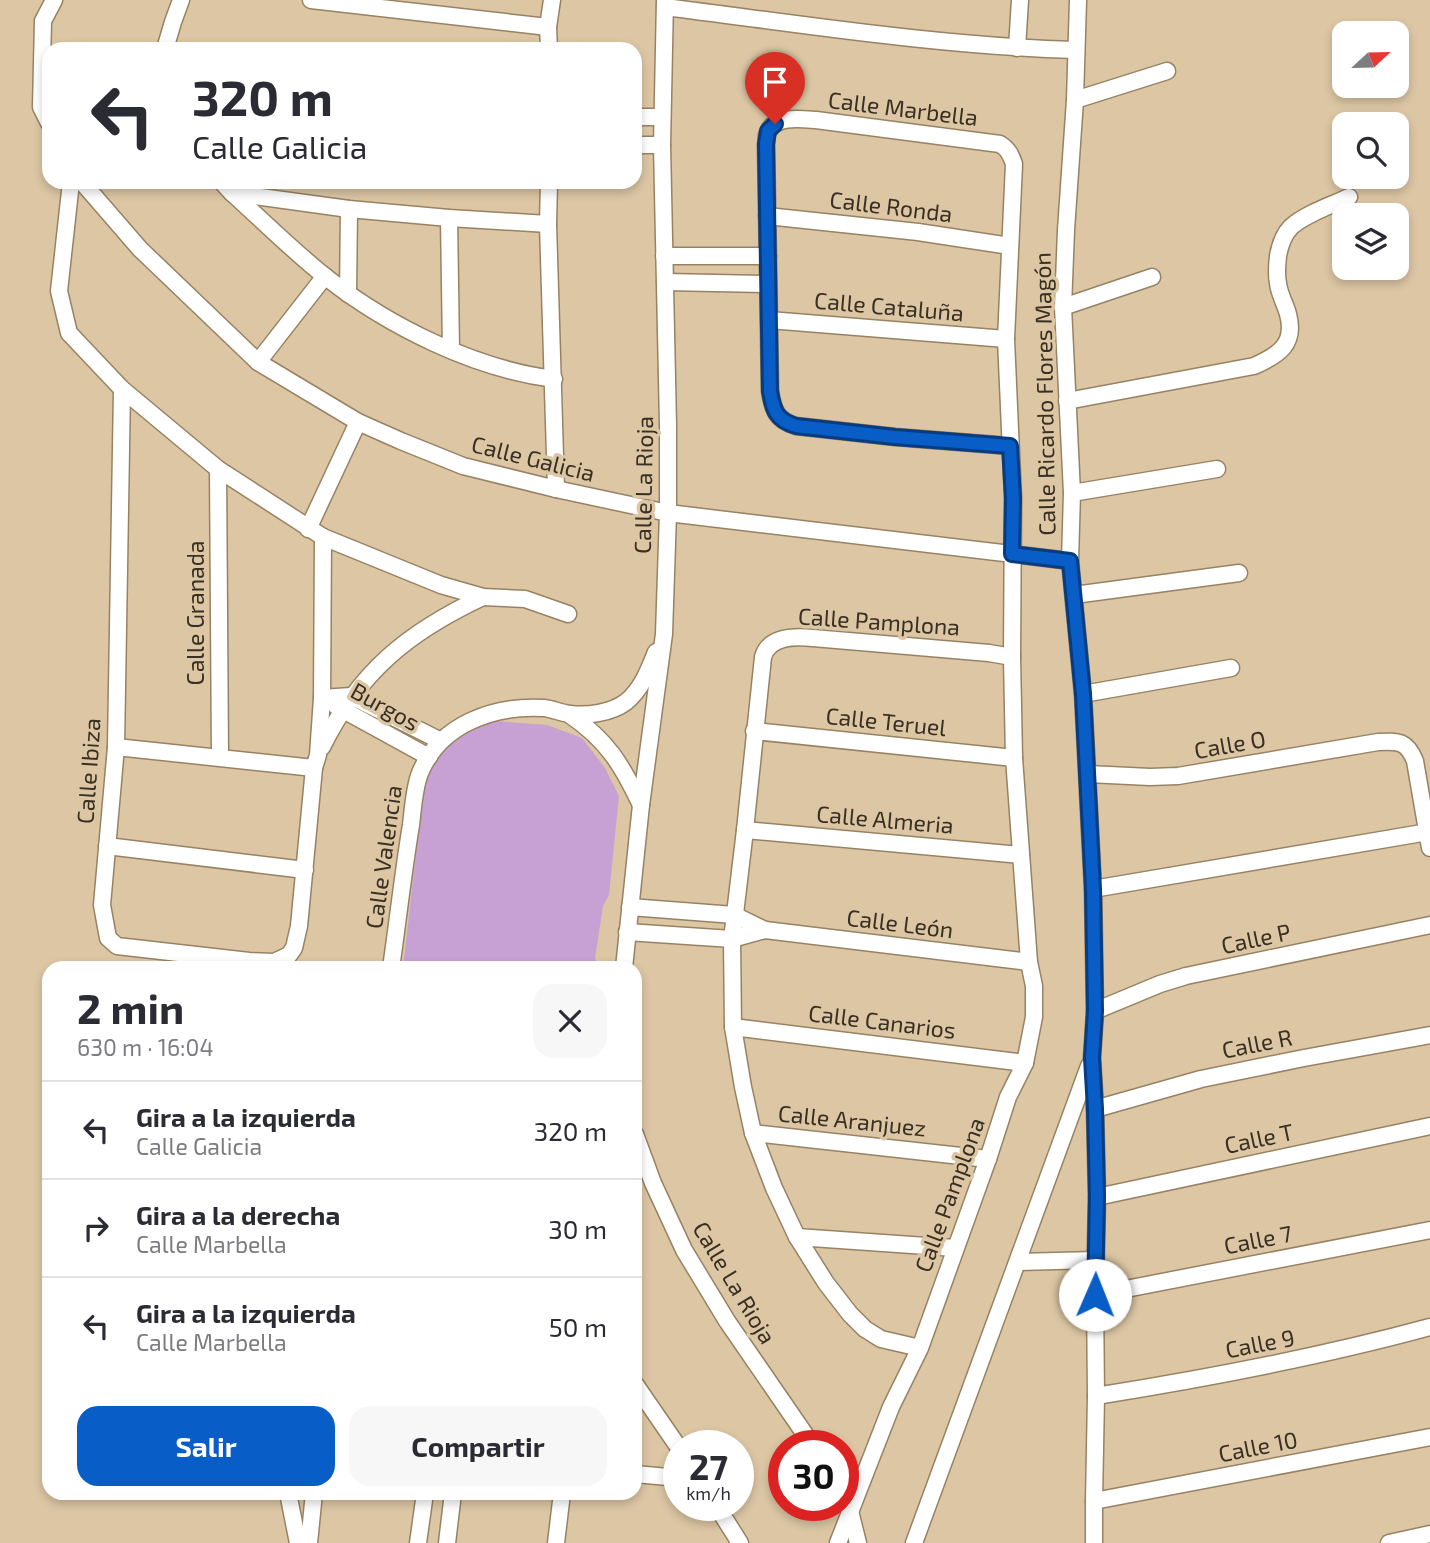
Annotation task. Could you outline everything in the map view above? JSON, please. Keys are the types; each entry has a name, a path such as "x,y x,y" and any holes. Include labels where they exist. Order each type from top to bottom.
{"street":[{"path":"41,0 43,42"},
{"path":"43,22 54,0"},
{"path":"167,42 181,0"},
{"path":"311,0 548,27"},
{"path":"549,42 552,0"},
{"path":"1017,48 1020,0"},
{"name":"Calle Ricardo Flores Magón","path":"1078,0 1063,307 1072,493 1070,561 1083,694 1093,889 1095,1011 1092,1058 1097,1196 1094,1543"},
{"path":"665,3 903,37 1017,48 1075,50"},
{"name":"Calle La Rioja","path":"625,961 641,805 664,634 668,513 662,145 665,3"},
{"path":"42,64 42,109"},
{"path":"1075,100 1167,71"},
{"path":"642,117 662,117"},
{"name":"Calle Marbella","path":"1010,446 796,426 779,418 770,391 766,144 768,131 775,124 795,118 816,120 1000,144 1007,148 1014,164 1006,340 1013,498 1012,657"},
{"path":"642,145 662,145"},
{"path":"70,189 59,291 69,333 122,389 218,469 316,533 441,585 483,597 525,599 568,614"},
{"name":"Calle Galicia","path":"88,189 140,248 257,362 358,422 463,466 668,513 1070,561"},
{"path":"228,189 325,276 383,316 451,350 524,375 554,379"},
{"path":"233,189 349,209 548,224"},
{"path":"550,189 548,224 556,489"},
{"path":"1067,401 1254,366 1277,355 1286,345 1290,334 1278,284 1277,265 1283,237 1292,226 1349,197"},
{"path":"348,294 349,209"},
{"name":"Calle Ronda","path":"767,216 918,232 1010,246"},
{"path":"449,218 451,350"},
{"path":"664,256 768,256"},
{"path":"257,362 325,276"},
{"path":"1063,307 1152,277"},
{"path":"665,282 768,284"},
{"name":"Calle Cataluña","path":"769,320 1006,340"},
{"name":"Calle Ibiza","path":"122,389 116,747 102,905 108,938 117,946 249,961"},
{"path":"316,533 358,422"},
{"name":"Calle Granada","path":"218,469 220,757"},
{"path":"1072,493 1217,469"},
{"name":"Calle Ibiza","path":"276,961 289,956 295,948 299,926 322,698 316,533"},
{"path":"1074,595 1239,573"},
{"path":"116,747 220,757 316,761 347,702 395,650 451,612 483,597"},
{"name":"Calle Valencia","path":"392,961 420,774 441,741 455,728 491,713 509,709 546,709 569,714 599,713 618,707 628,701 642,683 664,634"},
{"name":"Calle Pamplona","path":"859,1478 920,1348 1008,1097 1025,1063 1034,1017 1034,986 1029,962 1014,758 1012,657 798,636 773,642 765,650 763,657 732,939 733,1027 743,1087 753,1133 774,1188 797,1237 826,1283 864,1329 881,1339 920,1348"},
{"path":"1083,694 1231,668"},
{"name":"Burgos","path":"322,698 347,702 441,741"},
{"name":"Burgos","path":"347,702 429,757"},
{"path":"569,714 599,737 625,772 641,805"},
{"name":"Calle Teruel","path":"754,732 1014,758"},
{"name":"Calle O","path":"1088,774 1150,778 1178,776 1394,741 1404,744 1415,761 1429,840"},
{"name":"Calle Almeria","path":"745,830 1021,855"},
{"path":"1093,889 1429,840"},
{"path":"107,846 305,870"},
{"name":"Calle León","path":"630,907 734,915 765,930 1029,962"},
{"name":"Calle P","path":"1095,1011 1186,976 1430,925"},
{"name":"Calle León","path":"627,932 732,939 765,930"},
{"name":"Calle Canarios","path":"733,1027 1025,1063"},
{"name":"Calle R","path":"1095,1109 1201,1079 1430,1035"},
{"path":"914,1543 1092,1058"},
{"name":"Calle T","path":"1097,1196 1430,1126"},
{"name":"Calle Aranjuez","path":"753,1133 988,1159"},
{"name":"Calle La Rioja","path":"642,1153 684,1250 727,1321 802,1430"},
{"name":"Calle 7","path":"1095,1295 1430,1230"},
{"path":"797,1237 955,1248"},
{"path":"1018,1262 1096,1260"},
{"name":"Calle 9","path":"1096,1396 1313,1357 1430,1327"},
{"path":"642,1394 667,1430"},
{"name":"Calle 10","path":"1094,1501 1430,1437"},
{"path":"642,1475 663,1477"},
{"path":"289,1500 298,1543"},
{"path":"309,1543 313,1500"},
{"path":"418,1543 424,1500"},
{"path":"447,1543 452,1500"},
{"path":"555,1543 561,1500"},
{"path":"726,1521 740,1543"},
{"name":"Calle Pamplona","path":"838,1543 843,1521"},
{"path":"852,1521 858,1543"},
{"path":"1389,1543 1430,1534"}],"shaded area":[{"path":"496,721 547,725 582,738 605,768 619,796 609,895 603,906 596,961 404,961 425,773 453,734"}],"route":[{"path":"775,124 768,131 766,144 770,391 779,418 796,426 1010,446 1012,554 1070,561 1083,694 1093,889 1095,1011 1092,1058 1097,1196 1095,1295"}]}
